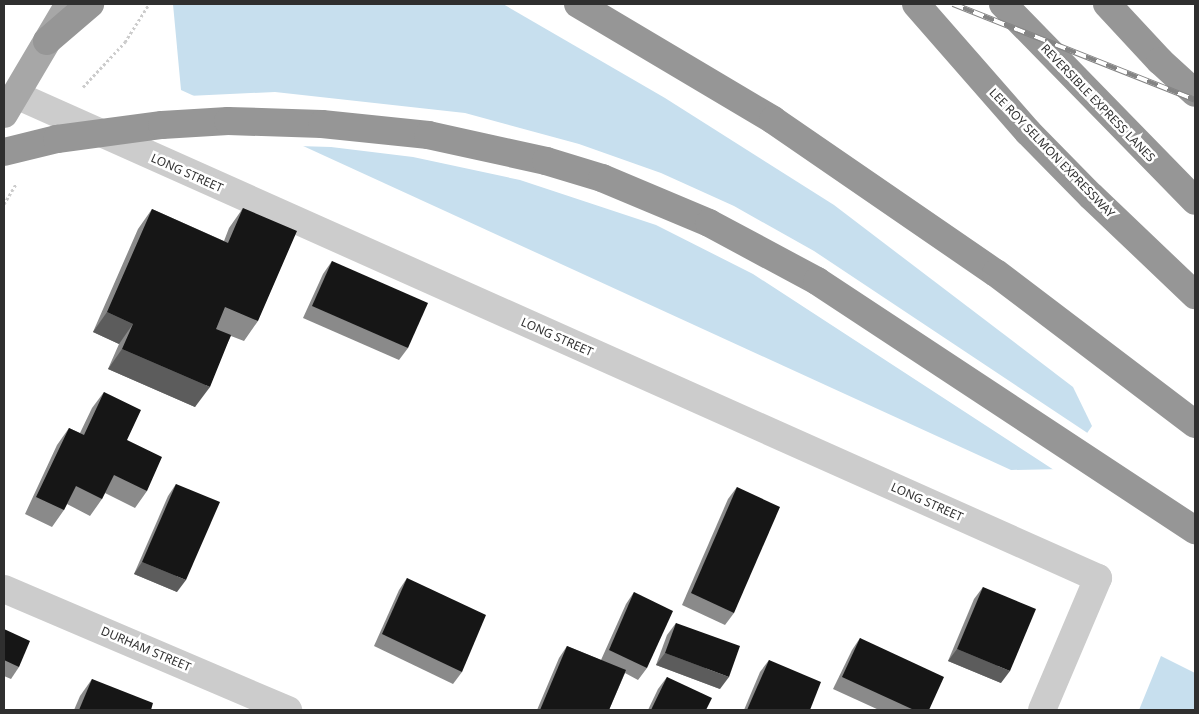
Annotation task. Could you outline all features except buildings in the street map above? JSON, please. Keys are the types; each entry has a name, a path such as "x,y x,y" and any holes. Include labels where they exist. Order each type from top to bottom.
{"highway":[{"path":"47,41 90,4"},
{"path":"578,4 773,120 996,273 1195,424"},
{"name":"LEE ROY SELMON EXPRESSWAY","path":"916,4 1028,132 1195,295"},
{"name":"REVERSIBLE EXPRESS LANES","path":"1003,4 1195,201"},
{"path":"1108,4 1160,62 1195,93"},
{"path":"4,152 58,139 162,125 228,121 303,123 428,136 546,161 602,178 709,223 817,281 1195,530"}],"main road":[{"path":"10,104 68,4"}],"street":[{"name":"LONG STREET","path":"10,104 1098,578 1042,710"},
{"name":"DURHAM STREET","path":"4,589 288,710"}],"water":[{"path":"173,4 503,4 665,98 834,205 1073,387 1092,426 1062,469 1011,470 181,90"},
{"path":"1161,656 1195,673 1195,710 1139,710"}],"pier":[{"path":"275,92 465,113 579,144 661,173 734,206 814,251 1089,434 1064,471 1057,472 753,274 656,225 520,180 413,157 331,147 298,146 188,96"}],"railway":[{"path":"953,4 1195,100"}]}
